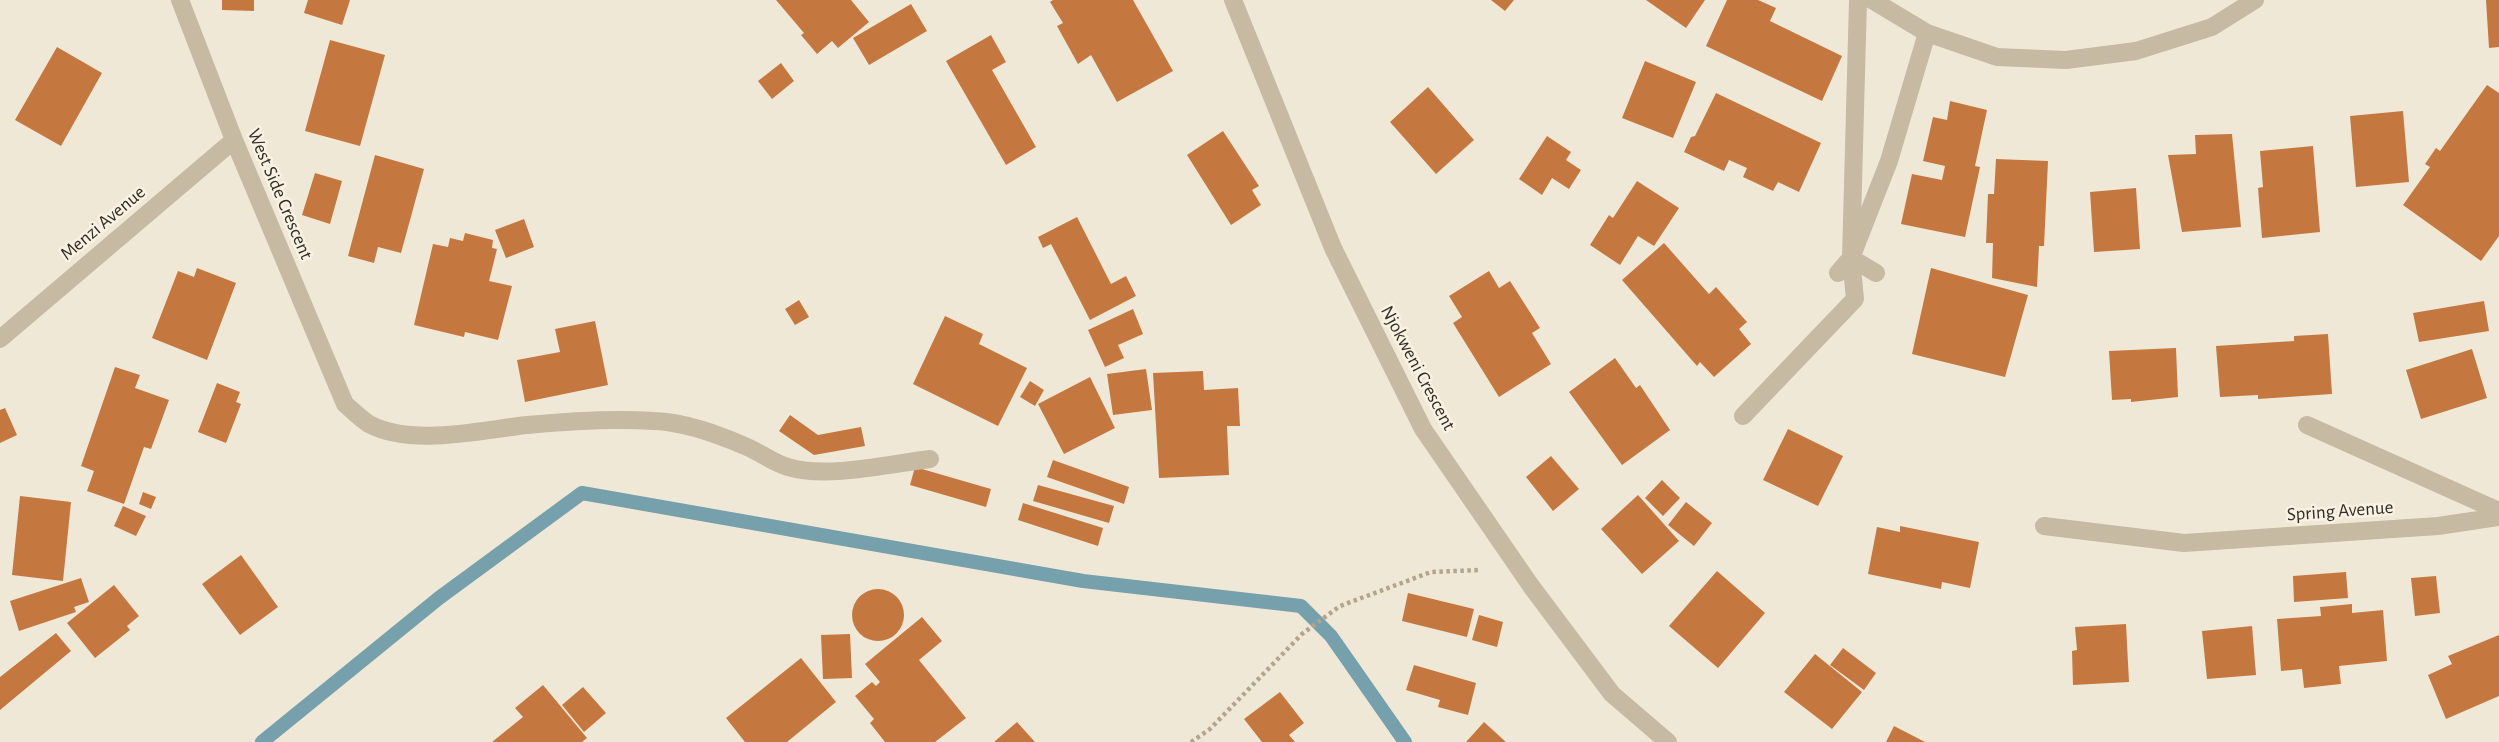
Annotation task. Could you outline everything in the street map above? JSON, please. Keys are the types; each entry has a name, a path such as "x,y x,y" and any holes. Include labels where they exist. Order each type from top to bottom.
{"street":[{"name":"West Side Crescent","path":"180,0 234,140 345,404 369,424 398,433 462,434 607,419 657,421 699,429 746,446 789,467 828,472 930,459"},
{"name":"Njokweni Crescent","path":"1233,0 1333,248 1423,429 1519,569 1612,694 1668,742"},
{"path":"1743,415 1856,299 1851,258 1858,0"},
{"path":"1872,0 1927,33 1997,57 2066,60 2136,51 2212,27 2255,0"},
{"path":"1838,273 1851,258 1889,161 1927,33"},
{"name":"Menzi Avenue","path":"0,339 234,140"},
{"path":"1851,258 1876,274"},
{"path":"2307,425 2499,511"},
{"name":"Spring Avenue","path":"2044,526 2184,543 2438,526 2499,517"}],"path":[{"path":"1191,742 1210,729 1302,634 1340,607 1431,572 1519,569"}],"building":[{"path":"222,0 254,0 254,11 222,10"},
{"path":"308,0 350,0 342,25 304,13"},
{"path":"776,0 851,0 869,22 838,48 832,41 817,54 801,35 804,33"},
{"path":"1133,0 1173,71 1117,102 1091,55 1078,64 1057,26 1063,23 1050,2"},
{"path":"1491,0 1514,0 1505,11"},
{"path":"1646,0 1705,0 1686,28"},
{"path":"1727,0 1758,0 1776,8 1770,21 1842,56 1822,101 1706,46"},
{"path":"2486,0 2499,0 2499,47 2489,48"},
{"path":"911,4 927,31 869,65 853,38"},
{"path":"991,35 1006,62 992,70 1036,147 1006,165 946,61"},
{"path":"330,40 385,55 360,146 305,131"},
{"path":"57,47 102,73 61,146 15,120"},
{"path":"1645,61 1696,82 1673,138 1622,118"},
{"path":"781,63 794,81 772,99 758,81"},
{"path":"2487,85 2499,93 2499,236 2481,261 2403,205 2430,167 2425,164 2436,148 2440,151"},
{"path":"1428,87 1474,140 1436,174 1390,122"},
{"path":"1716,93 1821,143 1799,192 1778,182 1773,191 1743,177 1747,168 1729,160 1724,171 1684,152"},
{"path":"1950,101 1987,110 1975,166 1980,167 1965,237 1901,224 1912,174 1942,180 1945,166 1923,161 1933,117 1947,120"},
{"path":"2403,111 2409,182 2356,187 2350,116"},
{"path":"1223,131 1259,186 1252,190 1261,205 1231,225 1187,155"},
{"path":"2232,134 2241,227 2182,232 2168,155 2196,154 2195,135"},
{"path":"1547,136 1571,152 1566,160 1581,170 1569,189 1552,178 1542,195 1519,179"},
{"path":"2313,146 2320,232 2262,238 2258,188 2263,187 2260,151"},
{"path":"375,155 424,169 401,253 378,247 374,263 348,256"},
{"path":"1996,159 2048,161 2044,246 2039,246 2037,287 1992,278 1993,243 1986,243 1988,194 1994,194"},
{"path":"315,173 342,181 330,224 302,215"},
{"path":"1637,181 1679,208 1654,246 1638,236 1620,265 1590,245 1609,215 1613,218"},
{"path":"2136,188 2140,249 2094,252 2090,192"},
{"path":"1077,217 1111,284 1126,276 1136,296 1090,320 1051,244 1043,248 1038,237"},
{"path":"524,219 534,247 506,258 495,230"},
{"path":"465,233 493,240 492,248 497,249 489,281 512,286 498,340 465,332 464,337 414,325 433,244 448,247 450,238 463,241"},
{"path":"1664,243 1709,294 1716,287 1747,322 1739,329 1751,344 1714,377 1700,362 1697,366 1622,280"},
{"path":"197,268 236,283 207,360 152,338 178,271 194,277"},
{"path":"1931,268 2028,295 2005,377 1912,354"},
{"path":"1489,271 1499,288 1510,281 1540,328 1532,333 1551,364 1499,397 1453,323 1462,317 1449,296"},
{"path":"799,300 809,317 795,325 785,309"},
{"path":"2484,301 2489,331 2419,342 2413,313"},
{"path":"1133,309 1143,334 1118,345 1124,358 1105,367 1088,330"},
{"path":"945,316 983,334 979,344 1027,368 998,426 913,384"},
{"path":"595,321 608,385 525,402 517,360 560,352 555,329"},
{"path":"2328,334 2332,394 2258,399 2258,395 2220,397 2216,346 2294,341 2294,336"},
{"path":"2176,348 2178,397 2131,402 2131,399 2112,400 2109,351"},
{"path":"2472,349 2487,398 2421,419 2406,370"},
{"path":"1615,358 1636,388 1640,385 1670,430 1622,465 1569,392"},
{"path":"115,367 140,375 135,388 169,400 151,449 144,447 124,504 87,491 94,471 81,466"},
{"path":"1146,369 1152,410 1113,415 1107,374"},
{"path":"1203,371 1204,390 1238,388 1240,426 1227,426 1229,475 1159,478 1153,373"},
{"path":"1090,377 1115,428 1064,454 1038,404"},
{"path":"1030,381 1044,390 1035,406 1020,397"},
{"path":"217,383 240,392 236,402 241,404 226,443 198,432"},
{"path":"5,408 17,435 0,443 0,410"},
{"path":"790,415 818,435 861,427 865,446 814,455 779,431"},
{"path":"1788,429 1843,456 1818,506 1763,480"},
{"path":"1551,456 1579,489 1553,511 1526,477"},
{"path":"1053,460 1129,487 1124,504 1047,477"},
{"path":"915,467 991,489 986,507 910,485"},
{"path":"1662,480 1680,498 1663,516 1645,498"},
{"path":"1038,485 1114,506 1109,523 1033,501"},
{"path":"143,492 156,497 151,509 139,504"},
{"path":"1638,495 1679,541 1642,574 1601,529"},
{"path":"20,496 71,502 63,581 12,575"},
{"path":"1686,502 1712,523 1694,546 1668,525"},
{"path":"1023,503 1103,528 1098,546 1018,520"},
{"path":"123,506 146,516 136,536 114,526"},
{"path":"1900,526 1979,542 1970,588 1942,582 1941,589 1868,574 1877,527 1900,532"},
{"path":"241,555 278,607 240,635 202,584"},
{"path":"1717,571 1765,613 1718,668 1669,626"},
{"path":"2346,572 2348,598 2294,602 2293,576"},
{"path":"2436,576 2440,613 2415,616 2411,578"},
{"path":"81,578 89,602 74,607 76,612 19,631 10,601"},
{"path":"114,585 139,616 127,626 130,630 95,658 67,623"},
{"path":"878,589 888,591 896,597 902,605 902,625 896,633 888,639 878,641 868,639 860,633 854,625 852,615 854,605 860,597 868,591"},
{"path":"1408,593 1474,609 1467,637 1402,621"},
{"path":"2352,604 2352,613 2383,610 2387,661 2339,666 2341,684 2304,688 2302,669 2281,671 2277,619 2321,616 2320,607"},
{"path":"1479,615 1503,622 1497,647 1472,640"},
{"path":"922,617 942,641 919,660 966,718 935,742 885,742 870,723 874,719 855,696 872,682 876,686 880,682 865,664"},
{"path":"2126,624 2129,682 2073,685 2072,651 2077,650 2075,627"},
{"path":"2252,626 2256,675 2207,679 2202,631"},
{"path":"56,633 71,651 0,710 0,677"},
{"path":"850,634 852,678 823,679 821,635"},
{"path":"2499,635 2499,696 2446,719 2428,675 2452,664 2448,656"},
{"path":"1843,648 1876,673 1864,690 1830,665"},
{"path":"1815,654 1862,692 1832,729 1784,692"},
{"path":"801,658 836,702 787,742 745,742 726,718"},
{"path":"1414,665 1476,683 1468,715 1438,707 1440,700 1406,690"},
{"path":"543,685 587,738 582,742 492,742 523,717 515,708"},
{"path":"583,687 606,713 584,732 562,705"},
{"path":"1280,692 1304,723 1289,735 1295,742 1262,742 1244,719"},
{"path":"1017,722 1035,742 994,742"},
{"path":"1484,722 1506,742 1466,742"},
{"path":"1894,726 1925,742 1886,742"}],"waterway":[{"path":"262,742 439,598 582,493 1083,581 1301,606 1331,636 1405,742"}]}
